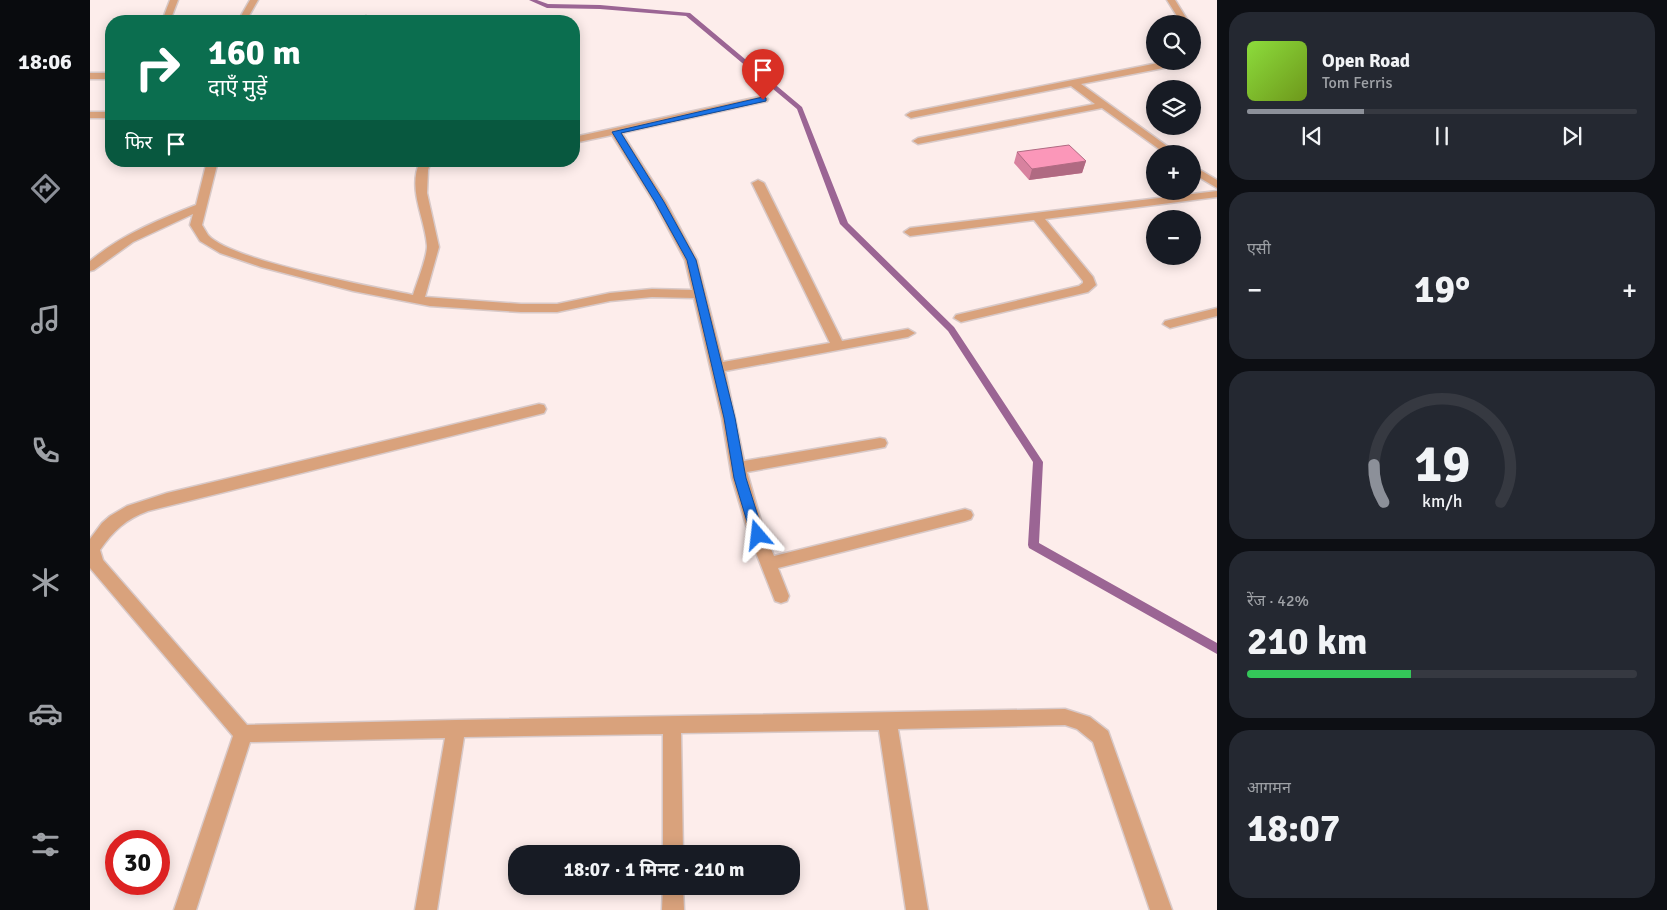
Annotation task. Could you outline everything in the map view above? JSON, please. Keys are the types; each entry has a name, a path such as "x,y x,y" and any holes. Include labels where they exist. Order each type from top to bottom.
{"street":[{"path":"168,15 174,0"},
{"path":"245,15 254,0"},
{"path":"1171,0 1181,15"},
{"path":"911,115 1146,69"},
{"path":"90,76 105,76"},
{"path":"1073,83 1160,145"},
{"path":"580,139 763,100"},
{"path":"918,142 1104,105"},
{"path":"90,115 105,115"},
{"path":"616,132 660,202 691,260 717,368 738,468 758,535 781,596"},
{"path":"211,167 196,224 204,238 224,250 264,264 353,287 418,300 521,308 557,308 610,297 652,293 700,294"},
{"path":"418,300 433,247 421,193 423,167"},
{"path":"1201,174 1217,185"},
{"path":"758,183 838,346"},
{"path":"910,232 1217,194"},
{"path":"90,267 108,251 142,232 200,206"},
{"path":"961,318 1083,289 1090,285 1089,280 1037,216"},
{"path":"1170,324 1217,312"},
{"path":"717,368 908,333"},
{"path":"243,734 158,634 110,580 93,564 92,549 106,527 128,511 167,499 539,409"},
{"path":"738,468 880,443"},
{"path":"768,564 965,515"},
{"path":"243,734 456,728 887,722 1065,717 1082,723 1101,737 1161,910"},
{"path":"887,722 917,910"},
{"path":"672,725 673,845"},
{"path":"426,910 456,728"},
{"path":"185,910 243,734"},
{"path":"673,895 673,910"}],"building":[{"path":"1069,145 1086,161 1032,169 1017,152"}],"waterway":[{"path":"532,0 547,6 600,7 688,14 800,108 844,224 951,329 1038,462 1033,545 1217,649"}],"route":[{"path":"758,535 740,478 729,418 691,260 660,202 616,132 763,100"}]}
